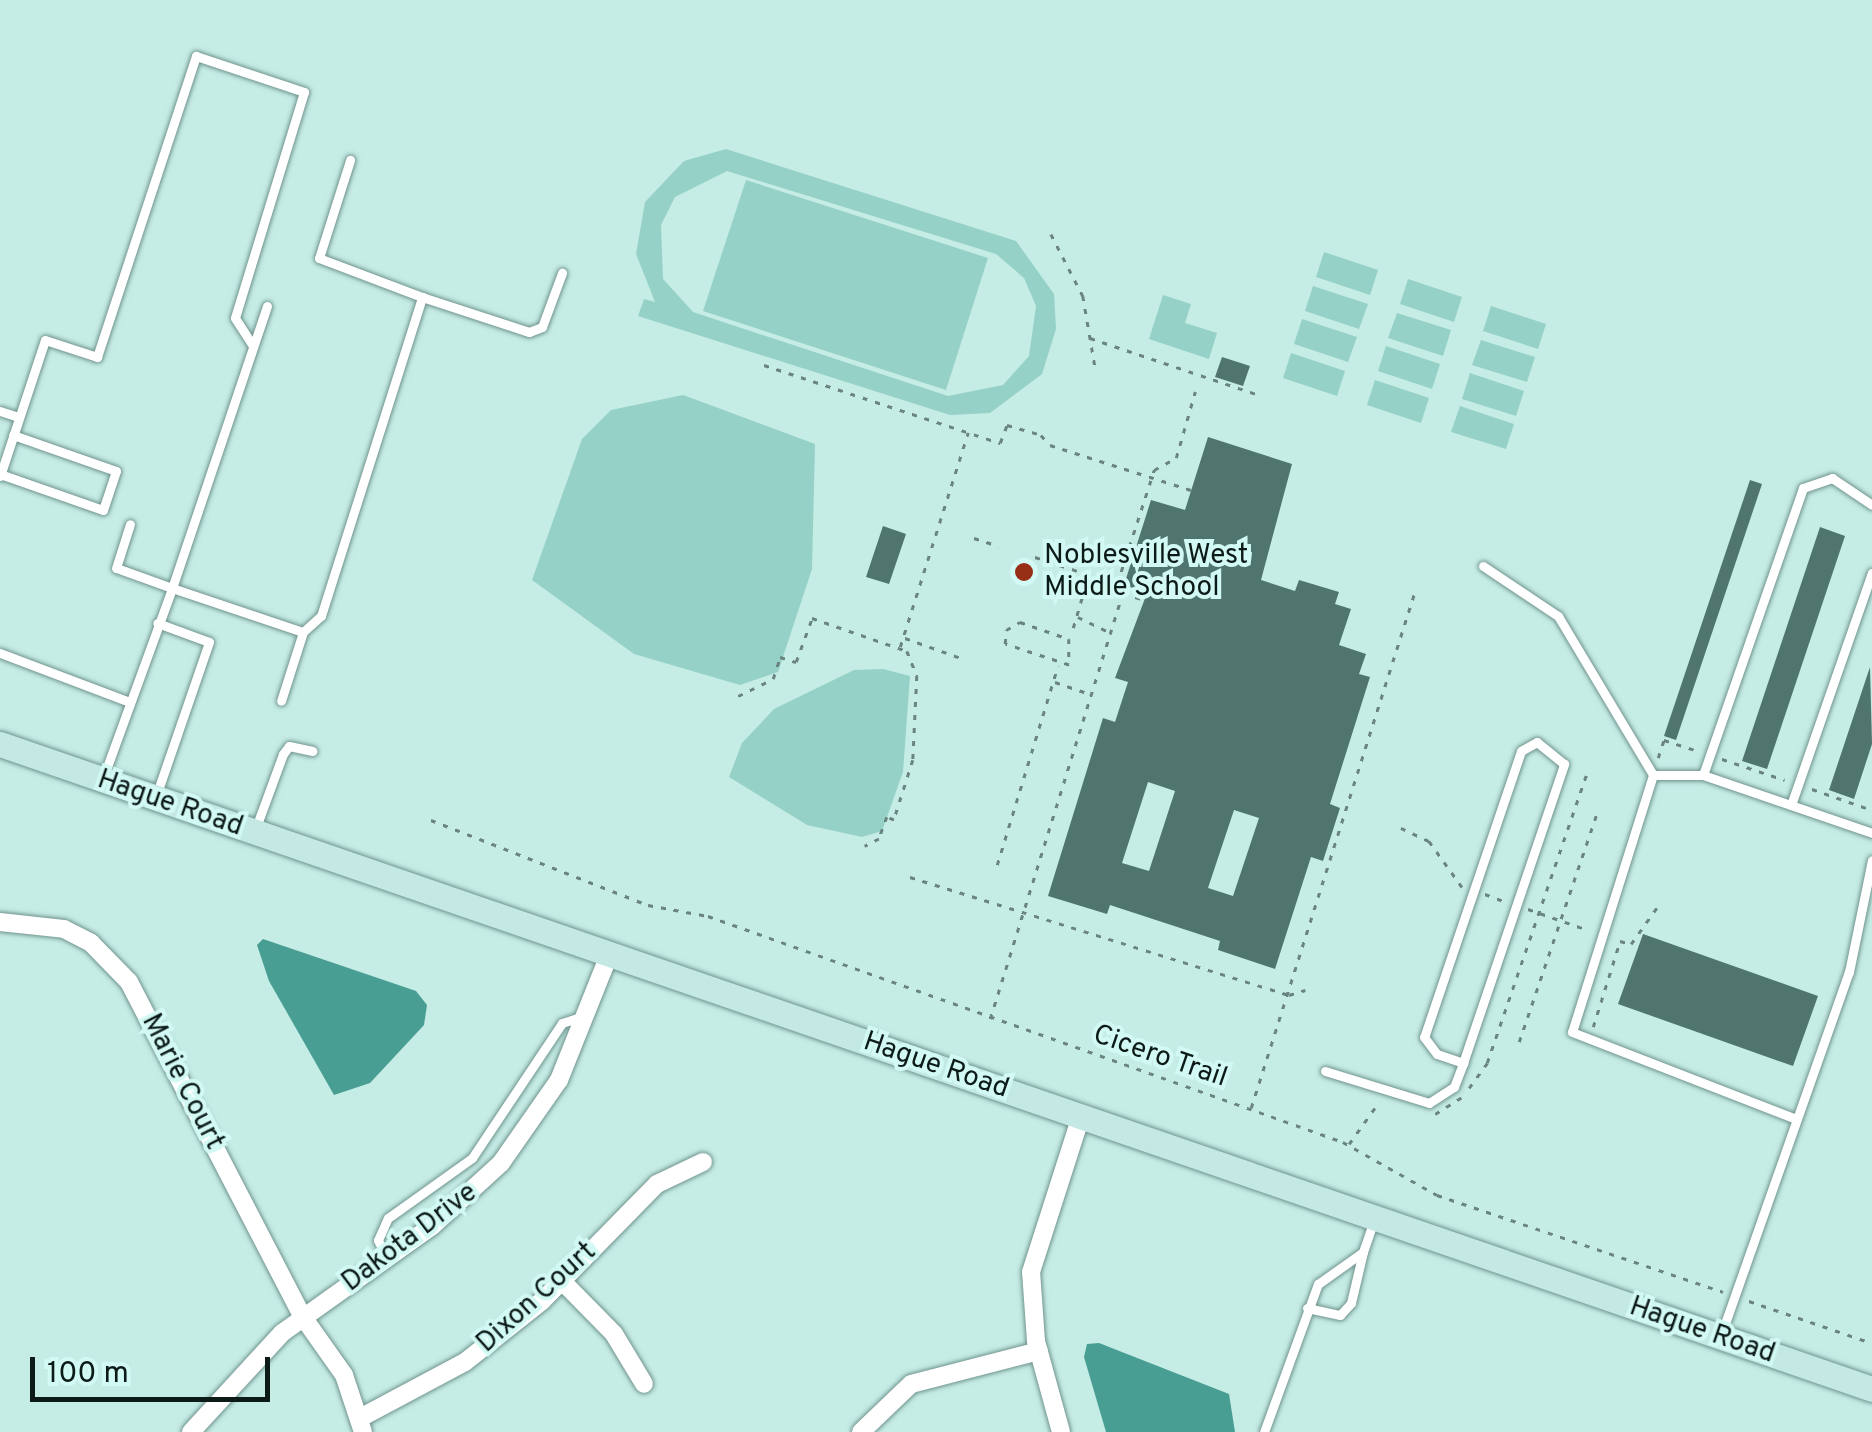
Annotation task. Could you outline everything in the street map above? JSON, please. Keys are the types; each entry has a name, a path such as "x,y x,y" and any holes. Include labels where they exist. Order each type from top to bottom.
{"main road":[{"name":"Hague Road","path":"0,744 1872,1390"}],"street":[{"name":"Marie Court","path":"0,922 64,930 130,982 303,1317 344,1375 362,1425"},
{"name":"Dakota Drive","path":"191,1432 244,1368 303,1317 387,1258 501,1163 560,1080 609,954"},
{"path":"1061,1432 1039,1350 1031,1272 1081,1116"},
{"name":"Dixon Court","path":"362,1425 465,1362 562,1280 657,1184 703,1162"},
{"path":"562,1280 614,1334 644,1384"},
{"path":"860,1432 911,1384 1039,1350"}],"lane":[{"path":"13,435 116,471 103,510 0,474 18,417 45,340 97,357 196,56 304,92 236,318 253,346"},
{"path":"350,160 319,258 530,332 542,327 562,274"},
{"path":"282,701 304,632 321,616 422,296"},
{"path":"102,781 267,306"},
{"path":"0,411 18,417"},
{"path":"1703,776 1803,488 1832,478 1872,505"},
{"path":"130,524 116,568 304,632"},
{"path":"1483,566 1558,616 1652,775 1572,1032 1587,1044 1794,1118"},
{"path":"1791,805 1872,574"},
{"path":"155,799 209,642 157,623"},
{"path":"0,653 130,702"},
{"path":"1325,1070 1429,1103 1454,1087 1564,764 1548,745 1522,752 1424,1037 1437,1054 1462,1063"},
{"path":"254,833 283,754 289,746 312,751"},
{"path":"1652,775 1703,776 1872,833"},
{"path":"1720,1338 1794,1118 1849,972 1872,860"},
{"path":"387,1258 378,1240 388,1218 472,1158 562,1023 588,1016"},
{"path":"1306,1308 1340,1315 1351,1303 1375,1219"},
{"path":"1264,1432 1306,1308 1318,1284 1363,1252"}],"path":[{"path":"1051,234 1084,296 1095,366"},
{"path":"1090,338 1256,394"},
{"path":"764,364 1000,443 1007,426 1191,490"},
{"path":"1117,584 1151,478 1176,458 1195,392"},
{"path":"900,649 968,432"},
{"path":"974,538 999,546"},
{"path":"1035,557 1117,584 1124,593 1145,600"},
{"path":"1073,628 1089,574"},
{"path":"1250,1109 1415,591"},
{"path":"990,1020 1124,593"},
{"path":"1077,616 1111,633"},
{"path":"738,696 773,679 780,658 796,662 812,618 900,649 918,676 913,760 894,820 888,817 879,839 865,846"},
{"path":"1020,622 1069,639 1074,659 1058,666 1011,650 1006,630 1020,622"},
{"path":"904,637 960,658"},
{"path":"997,864 1058,666"},
{"path":"1054,682 1092,695"},
{"path":"1652,775 1664,740 1872,810"},
{"path":"1519,1042 1597,813"},
{"name":"Cicero Trail","path":"431,820 648,905 708,916 990,1020 1342,1142 1437,1195 1872,1343"},
{"path":"1401,828 1429,841 1464,887"},
{"path":"910,878 1289,995 1305,990"},
{"path":"1484,894 1507,902"},
{"path":"1587,1044 1620,941 1631,944 1660,903"},
{"path":"1526,908 1588,930"}],"shaded area":[{"path":"726,149 1016,241 1054,294 1056,329 1042,374 990,413 950,415 638,316 644,299 655,302 636,254 645,202 684,161","holes":["727,171 996,254 1024,278 1036,306 1029,356 1003,385 948,396 693,312 663,279 661,225 675,197"]},
{"path":"746,180 988,258 946,390 703,311"},
{"path":"1324,252 1378,270 1370,295 1316,277"},
{"path":"1408,279 1462,297 1454,322 1400,304"},
{"path":"1313,286 1368,304 1359,329 1305,311"},
{"path":"1163,295 1191,304 1185,323 1217,333 1209,359 1149,339"},
{"path":"1491,306 1546,324 1538,349 1483,331"},
{"path":"1397,313 1451,330 1443,356 1388,338"},
{"path":"1302,319 1357,337 1348,362 1294,344"},
{"path":"1481,340 1535,357 1527,382 1472,365"},
{"path":"1386,346 1440,364 1432,389 1378,371"},
{"path":"1291,353 1345,371 1337,396 1283,378"},
{"path":"1470,373 1524,391 1516,416 1462,399"},
{"path":"1375,380 1429,398 1421,423 1367,405"},
{"path":"683,395 815,444 812,569 778,672 740,685 634,654 532,580 582,439 611,410"},
{"path":"1460,406 1514,424 1506,449 1451,432"},
{"path":"883,669 910,676 903,772 882,831 862,837 807,825 729,777 742,743 774,709 854,670"},
{"path":"263,939 416,991 427,1005 424,1025 370,1083 334,1095 269,981 257,945"},
{"path":"1099,1343 1229,1394 1235,1432 1106,1432 1084,1357 1087,1344"}],"building":[{"path":"1222,357 1250,366 1243,386 1215,377"},
{"path":"1208,437 1292,464 1261,580 1295,591 1299,580 1339,592 1335,604 1351,609 1339,645 1366,654 1359,674 1370,677 1330,804 1340,808 1323,861 1311,857 1275,969 1218,950 1220,941 1110,905 1107,914 1048,896 1103,718 1115,722 1128,682 1115,678 1147,593 1124,585 1151,500 1185,510","holes":["1148,782 1175,791 1149,871 1122,863","1234,810 1259,818 1233,896 1208,888"]},
{"path":"1750,480 1762,484 1676,740 1664,736"},
{"path":"883,526 906,534 889,584 866,577"},
{"path":"1820,527 1845,536 1767,769 1742,761"},
{"path":"1870,667 1872,744 1854,799 1829,790"},
{"path":"1643,934 1818,996 1793,1066 1618,1004"}],"place":[{"name":"Noblesville West Middle School","path":"1024,572"}]}
